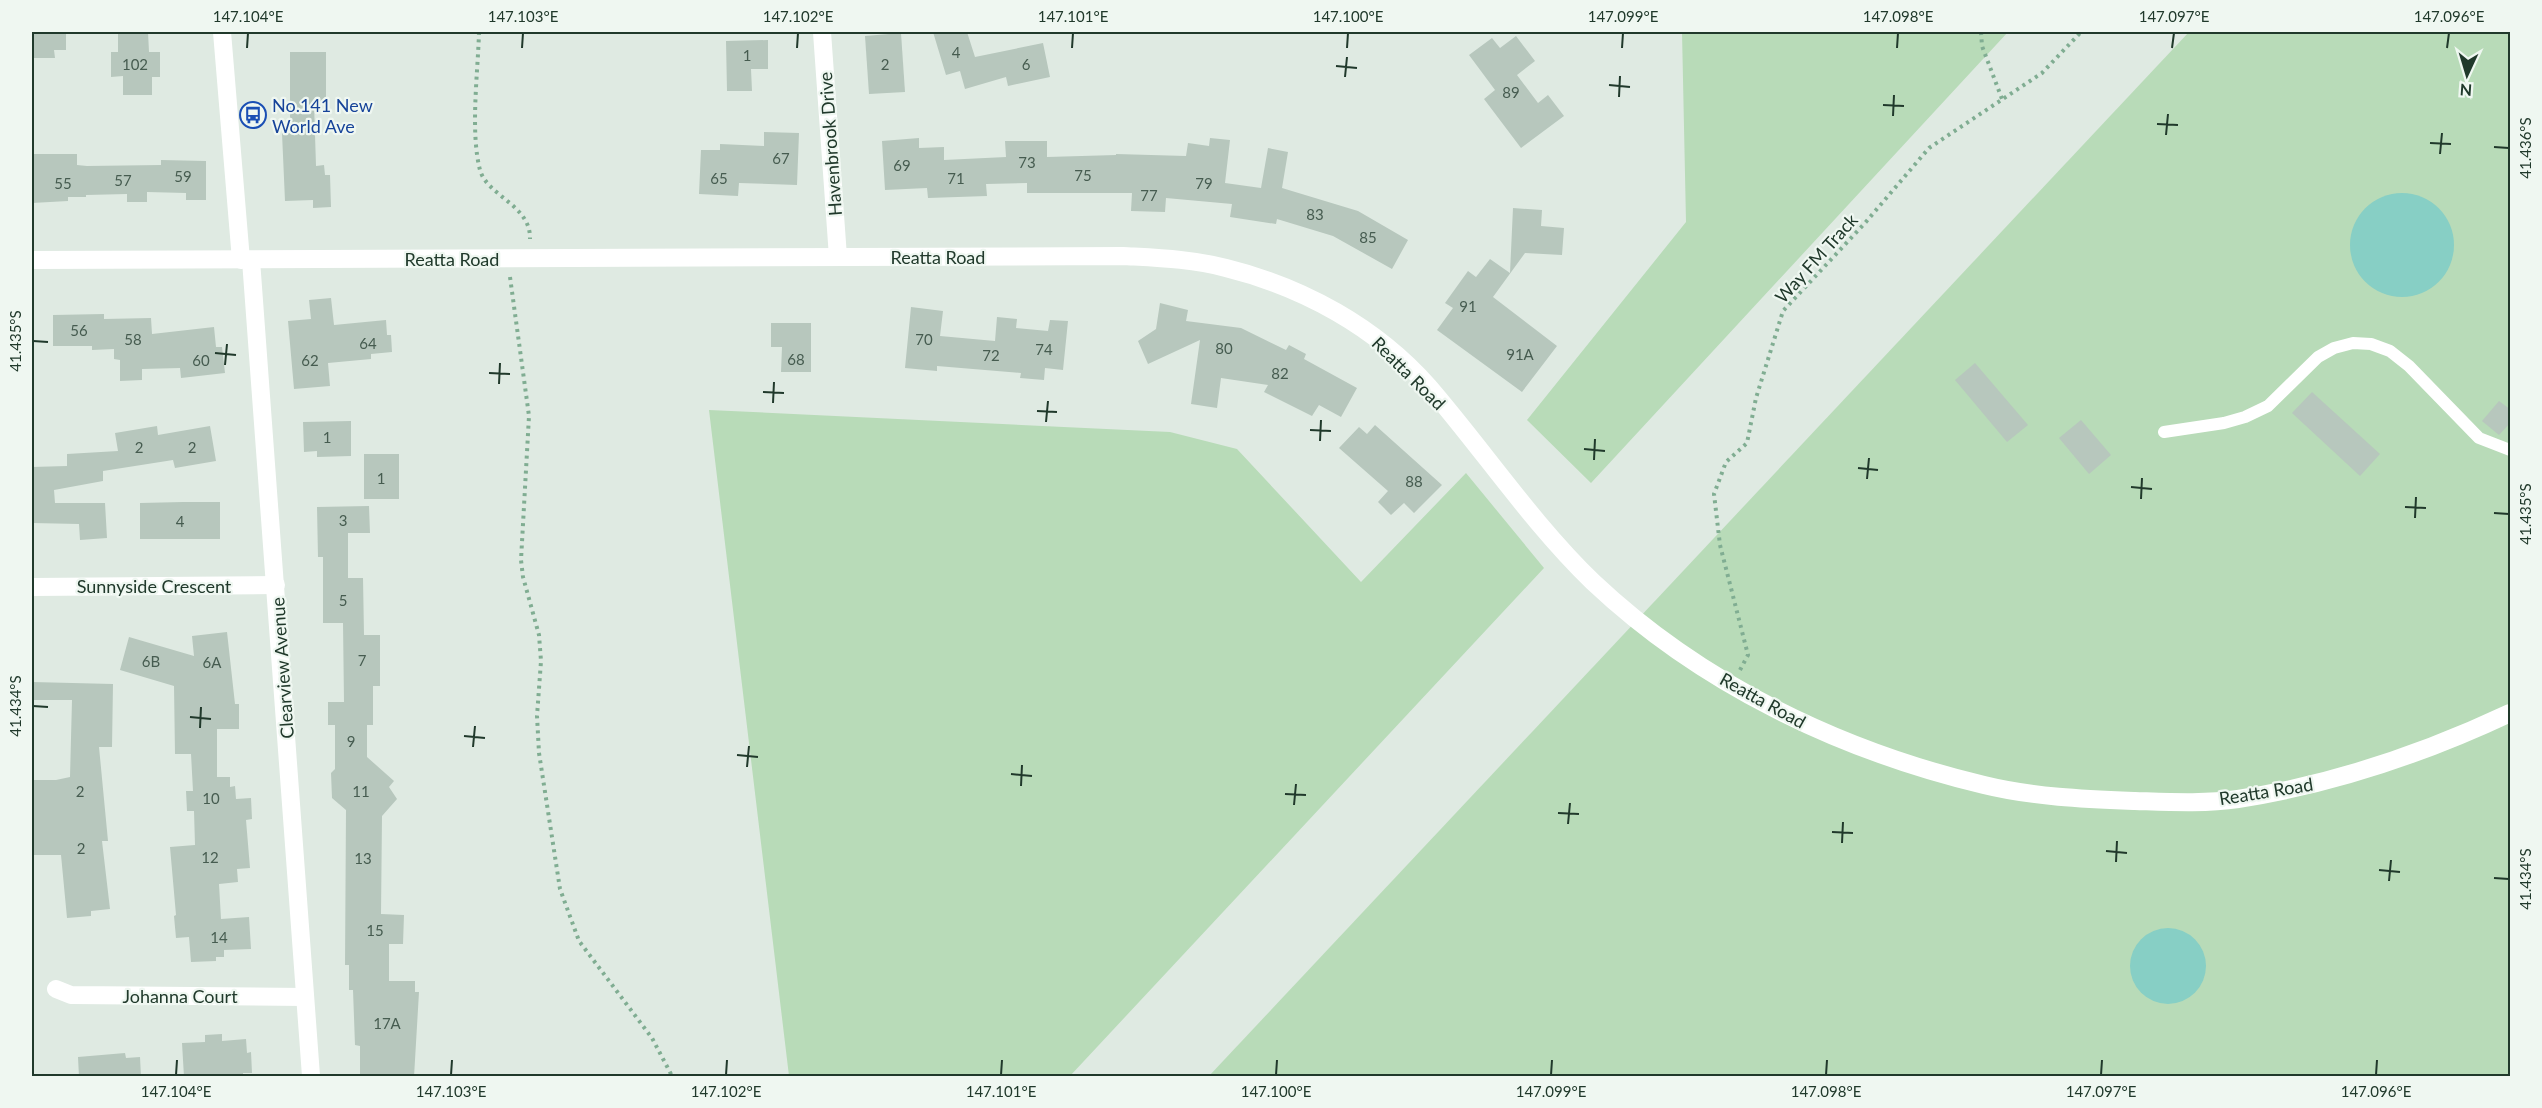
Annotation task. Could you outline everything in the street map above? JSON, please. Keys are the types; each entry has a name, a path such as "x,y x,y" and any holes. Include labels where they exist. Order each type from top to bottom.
{"street":[{"name":"Clearview Avenue","path":"222,32 276,585 311,1077"},
{"name":"Havenbrook Drive","path":"822,32 838,257"},
{"name":"Reatta Road","path":"32,260 1123,256 1171,259 1223,267 1274,282 1329,307 1381,342 1426,384 1547,532 1590,578 1638,623 1733,684 1829,736 1902,762 1988,786 2072,799 2158,802 2246,797 2316,783 2379,766 2448,742 2511,713"},
{"name":"Sunnyside Crescent","path":"32,586 276,585"},
{"name":"Johanna Court","path":"56,989 71,995 305,997"}],"lane":[{"path":"2164,432 2224,423 2245,417 2268,406 2318,357 2334,348 2353,343 2371,344 2390,351 2409,366 2479,438 2511,450"}],"path":[{"path":"479,32 476,141 481,173 500,195 525,217 530,234 529,259"},
{"path":"1981,32 1982,46 2002,99"},
{"name":"Way FM Track","path":"1733,684 1748,655 1720,545 1714,494 1726,462 1747,443 1756,398 1783,311 1865,223 1929,148 2042,73 2081,32"},
{"path":"507,259 528,416 523,577 538,635 541,661 537,717 539,753 560,889 579,941 652,1038 672,1077"}],"green space":[{"path":"1682,32 2008,32 1591,483 1527,420 1686,222"},
{"path":"2189,32 2510,32 2510,1076 1209,1076"},
{"path":"709,410 1170,432 1237,449 1361,582 1466,473 1544,568 1070,1076 789,1076"}],"water":[{"path":"2402,193 2422,197 2439,208 2450,225 2454,245 2450,265 2439,282 2422,293 2402,297 2382,293 2365,282 2354,265 2350,245 2354,225 2365,208 2382,197"},
{"path":"2168,928 2183,931 2195,939 2203,951 2206,966 2203,981 2195,993 2183,1001 2168,1004 2153,1001 2141,993 2133,981 2130,966 2133,951 2141,939 2153,931"}],"building":[{"path":"32,32 66,32 66,50 54,50 55,58 32,58"},
{"path":"118,32 148,32 149,52 160,52 160,77 152,77 152,95 123,95 123,76 111,77 111,52 118,52"},
{"path":"933,32 967,32 975,57 1043,43 1050,77 1008,86 1006,77 965,89 960,71 946,75"},
{"path":"901,33 905,92 869,94 865,36"},
{"path":"1516,36 1535,61 1517,75 1538,103 1548,95 1564,116 1521,148 1484,99 1495,90 1469,55 1492,38 1500,48"},
{"path":"768,40 768,69 751,69 752,91 727,91 726,41"},
{"path":"290,52 326,52 326,103 314,103 316,166 324,165 325,175 330,175 331,207 313,208 313,200 285,201 282,133 290,133"},
{"path":"764,132 799,133 797,185 739,183 738,196 699,194 701,150 720,150 720,144 764,146"},
{"path":"919,138 919,148 944,147 944,160 1006,157 1005,141 1047,141 1047,157 1116,154 1186,156 1188,143 1209,146 1210,138 1230,140 1225,183 1261,188 1268,148 1288,152 1282,188 1358,211 1408,240 1392,269 1333,236 1277,219 1276,224 1230,217 1232,204 1166,198 1165,212 1131,211 1132,193 1027,193 1027,183 986,184 987,196 928,198 927,188 885,190 882,141"},
{"path":"32,154 77,154 77,165 87,166 161,165 161,160 206,161 206,200 186,200 186,193 147,192 147,202 127,202 127,194 86,195 86,197 68,197 68,201 32,203"},
{"path":"1513,208 1542,210 1541,226 1564,228 1562,255 1525,253 1493,297 1557,346 1522,392 1437,330 1453,308 1445,303 1468,271 1476,277 1490,259 1510,273"},
{"path":"331,298 334,325 386,320 387,335 391,335 392,352 371,354 371,359 328,363 330,386 294,389 288,321 311,319 309,300"},
{"path":"1160,303 1188,310 1186,321 1241,328 1286,350 1289,345 1306,354 1304,359 1357,388 1341,417 1319,405 1312,416 1264,392 1268,385 1221,378 1217,408 1191,404 1200,340 1148,364 1138,341 1156,329"},
{"path":"911,307 943,311 940,336 995,341 997,317 1017,319 1016,328 1048,331 1050,320 1068,321 1063,370 1045,368 1044,380 1020,378 1021,373 937,366 937,371 905,368"},
{"path":"104,314 104,319 151,318 152,334 214,327 216,347 222,347 225,373 181,378 180,368 142,369 142,380 120,381 120,360 114,359 114,349 92,350 92,346 53,346 53,315"},
{"path":"771,323 811,323 811,372 781,372 782,347 771,347"},
{"path":"1975,363 2028,425 2007,442 1955,380"},
{"path":"2312,392 2380,454 2360,476 2292,413"},
{"path":"2499,401 2511,410 2511,422 2499,435 2482,421"},
{"path":"2081,420 2111,455 2089,474 2059,438"},
{"path":"351,421 351,456 317,457 317,451 304,452 303,422"},
{"path":"1375,425 1442,485 1414,513 1404,503 1391,515 1378,502 1388,491 1339,448 1359,427 1367,434"},
{"path":"157,426 158,435 210,426 216,461 175,468 173,460 103,471 103,481 54,490 55,503 105,503 107,538 80,540 79,524 32,523 32,467 67,466 67,454 118,451 115,433"},
{"path":"364,454 399,454 399,499 364,499"},
{"path":"220,502 220,539 140,539 140,503"},
{"path":"369,506 370,533 348,533 348,578 363,578 364,635 380,635 380,686 373,686 373,725 367,725 367,757 394,781 389,787 397,799 382,816 381,914 404,915 403,944 389,944 389,981 415,981 415,992 419,992 414,1077 360,1077 360,1046 355,1045 353,990 349,990 349,965 345,965 346,810 332,798 331,773 335,769 335,725 328,725 328,702 344,702 343,623 323,623 323,557 318,557 317,507"},
{"path":"227,632 235,704 239,704 239,729 217,729 217,777 230,777 230,787 235,786 236,799 251,798 252,819 246,820 250,868 237,869 238,882 219,884 221,919 249,917 251,949 224,950 224,957 216,957 216,961 191,962 189,937 176,938 170,847 195,845 194,811 187,811 186,791 193,791 191,754 175,754 174,686 120,670 129,637 194,656 192,636"},
{"path":"32,682 113,684 112,747 99,747 108,841 102,841 110,909 91,911 91,916 67,918 61,855 32,855 32,780 56,780 70,777 72,700 32,700"},
{"path":"222,1034 222,1041 246,1039 247,1053 251,1052 252,1073 243,1073 243,1077 184,1077 182,1043 205,1042 205,1035"},
{"path":"125,1053 126,1058 140,1057 141,1077 79,1077 78,1057"}],"place":[{"name":"No.141 New World Ave","path":"253,115"}]}
